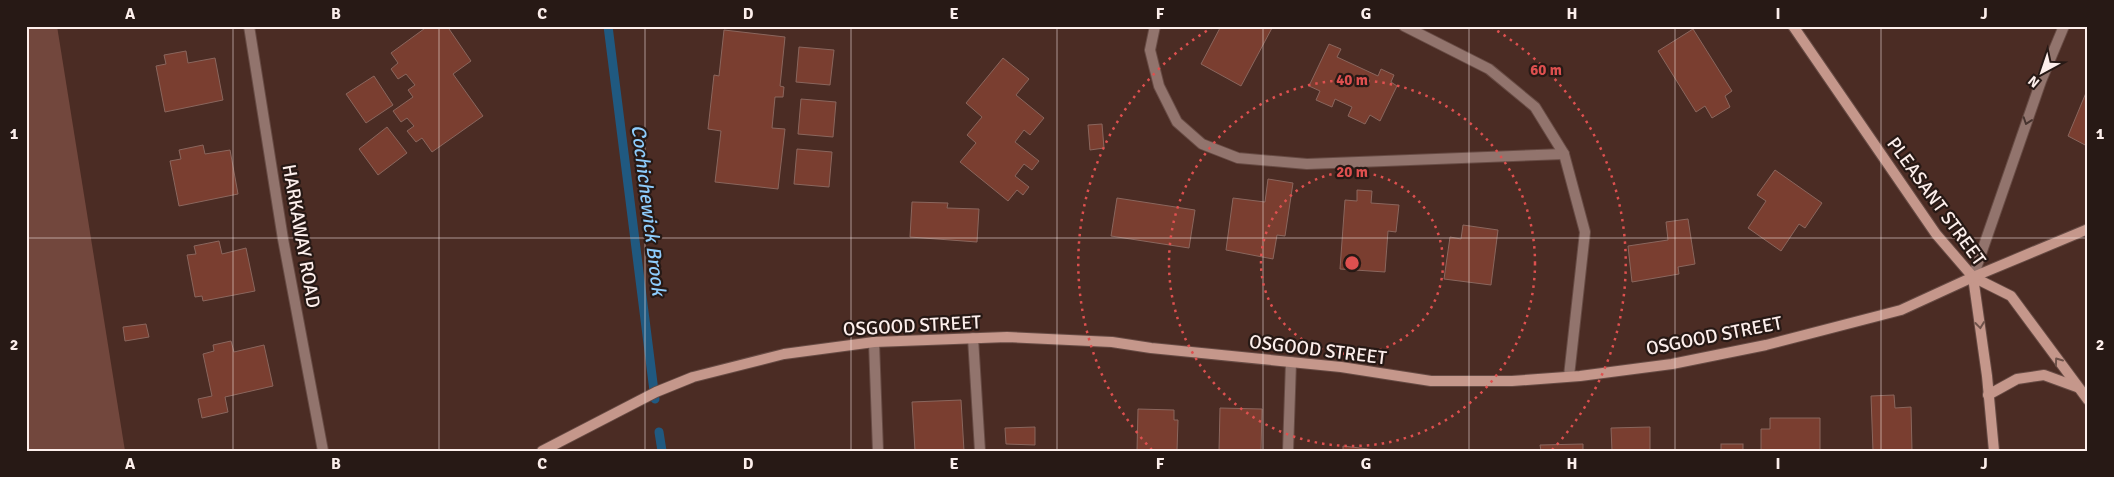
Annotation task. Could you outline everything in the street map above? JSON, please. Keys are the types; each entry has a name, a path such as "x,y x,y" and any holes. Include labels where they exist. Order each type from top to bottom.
{"street":[{"name":"HARKAWAY ROAD","path":"249,26 283,239 323,451"},
{"path":"1155,26 1150,50 1159,86 1177,122 1202,144 1238,158 1307,164 1564,154"},
{"path":"1404,26 1489,69 1535,106 1564,154 1585,232 1569,376"},
{"name":"PLEASANT STREET","path":"1793,26 1936,234 1973,276 1994,451"},
{"path":"2064,26 2041,81 1973,276 2011,296 2088,400"},
{"name":"OSGOOD STREET","path":"542,451 665,388 693,377 721,368 784,354 874,342 1007,337 1112,342 1151,348 1341,367 1430,381 1512,381 1672,364 1766,345 1901,310 1973,276 2088,229"},
{"path":"973,338 980,451"},
{"path":"874,342 878,451"},
{"path":"1288,451 1291,362"},
{"path":"1988,395 2017,379 2044,375 2077,387"}],"shaded area":[{"path":"26,26 57,26 125,451 26,451"}],"building":[{"path":"428,26 447,26 471,61 453,74 483,116 432,152 422,138 416,142 407,131 414,126 407,118 401,122 393,111 413,97 408,90 415,85 406,74 398,79 391,69 398,63 391,53"},
{"path":"1221,26 1272,28 1241,86 1201,64"},
{"path":"1693,29 1732,91 1725,96 1730,107 1712,118 1705,106 1696,112 1658,51"},
{"path":"724,30 785,37 780,86 784,87 783,97 775,97 772,128 785,129 778,189 715,182 721,131 708,129 714,75 719,76"},
{"path":"1329,44 1341,49 1337,57 1378,76 1381,69 1394,75 1391,82 1397,86 1380,121 1370,115 1365,124 1348,116 1352,107 1335,99 1332,107 1316,100 1320,91 1309,86"},
{"path":"799,47 834,50 830,85 796,82"},
{"path":"186,51 188,63 215,58 223,100 165,112 156,66 166,64 164,55"},
{"path":"1003,58 1029,79 1016,95 1044,118 1030,135 1024,130 1015,142 1039,161 1032,170 1024,164 1015,176 1029,187 1023,195 1017,190 1008,201 960,162 976,143 967,135 982,117 966,103"},
{"path":"374,76 393,105 366,123 346,94"},
{"path":"2088,88 2088,145 2087,146 2068,136"},
{"path":"801,99 836,102 833,137 798,134"},
{"path":"1102,124 1104,148 1090,150 1088,125"},
{"path":"387,127 407,153 378,175 359,149"},
{"path":"203,145 205,154 230,150 238,194 179,206 170,161 181,159 179,150"},
{"path":"797,149 832,152 829,187 794,184"},
{"path":"1775,170 1822,203 1805,228 1799,224 1781,251 1748,228 1766,201 1757,195"},
{"path":"1268,179 1293,183 1285,236 1277,235 1273,259 1226,250 1233,198 1265,202"},
{"path":"1357,190 1372,191 1371,203 1399,205 1396,232 1388,231 1385,272 1340,269 1345,200 1357,201"},
{"path":"1117,198 1195,210 1189,248 1111,236"},
{"path":"912,202 948,203 947,208 979,209 977,242 910,237"},
{"path":"1688,219 1695,264 1678,267 1679,274 1632,282 1628,246 1668,240 1666,222"},
{"path":"1463,225 1498,230 1491,285 1444,279 1450,237 1461,239"},
{"path":"219,241 222,254 246,248 255,291 203,301 202,296 195,297 187,255 196,254 194,246"},
{"path":"146,324 149,337 125,341 123,327"},
{"path":"231,341 234,352 264,345 273,386 225,397 228,412 202,418 198,399 212,396 203,354 214,351 213,345"},
{"path":"1894,395 1895,408 1911,407 1912,451 1873,451 1871,396"},
{"path":"961,400 964,451 915,451 912,402"},
{"path":"1220,408 1262,409 1261,451 1219,451"},
{"path":"1138,409 1174,410 1174,420 1178,420 1177,451 1137,451"},
{"path":"1770,418 1820,418 1820,451 1761,451 1761,429 1770,429"},
{"path":"1035,427 1035,445 1006,444 1005,428"},
{"path":"1650,427 1650,451 1612,451 1611,428"},
{"path":"1583,444 1583,451 1541,451 1540,445"},
{"path":"1721,444 1743,444 1743,451 1721,451"},
{"path":"1343,446 1385,451 1343,451"}],"waterway":[{"name":"Cochichewick Brook","path":"608,26 655,399"},
{"name":"Cochichewick Brook","path":"659,432 662,451"}]}
